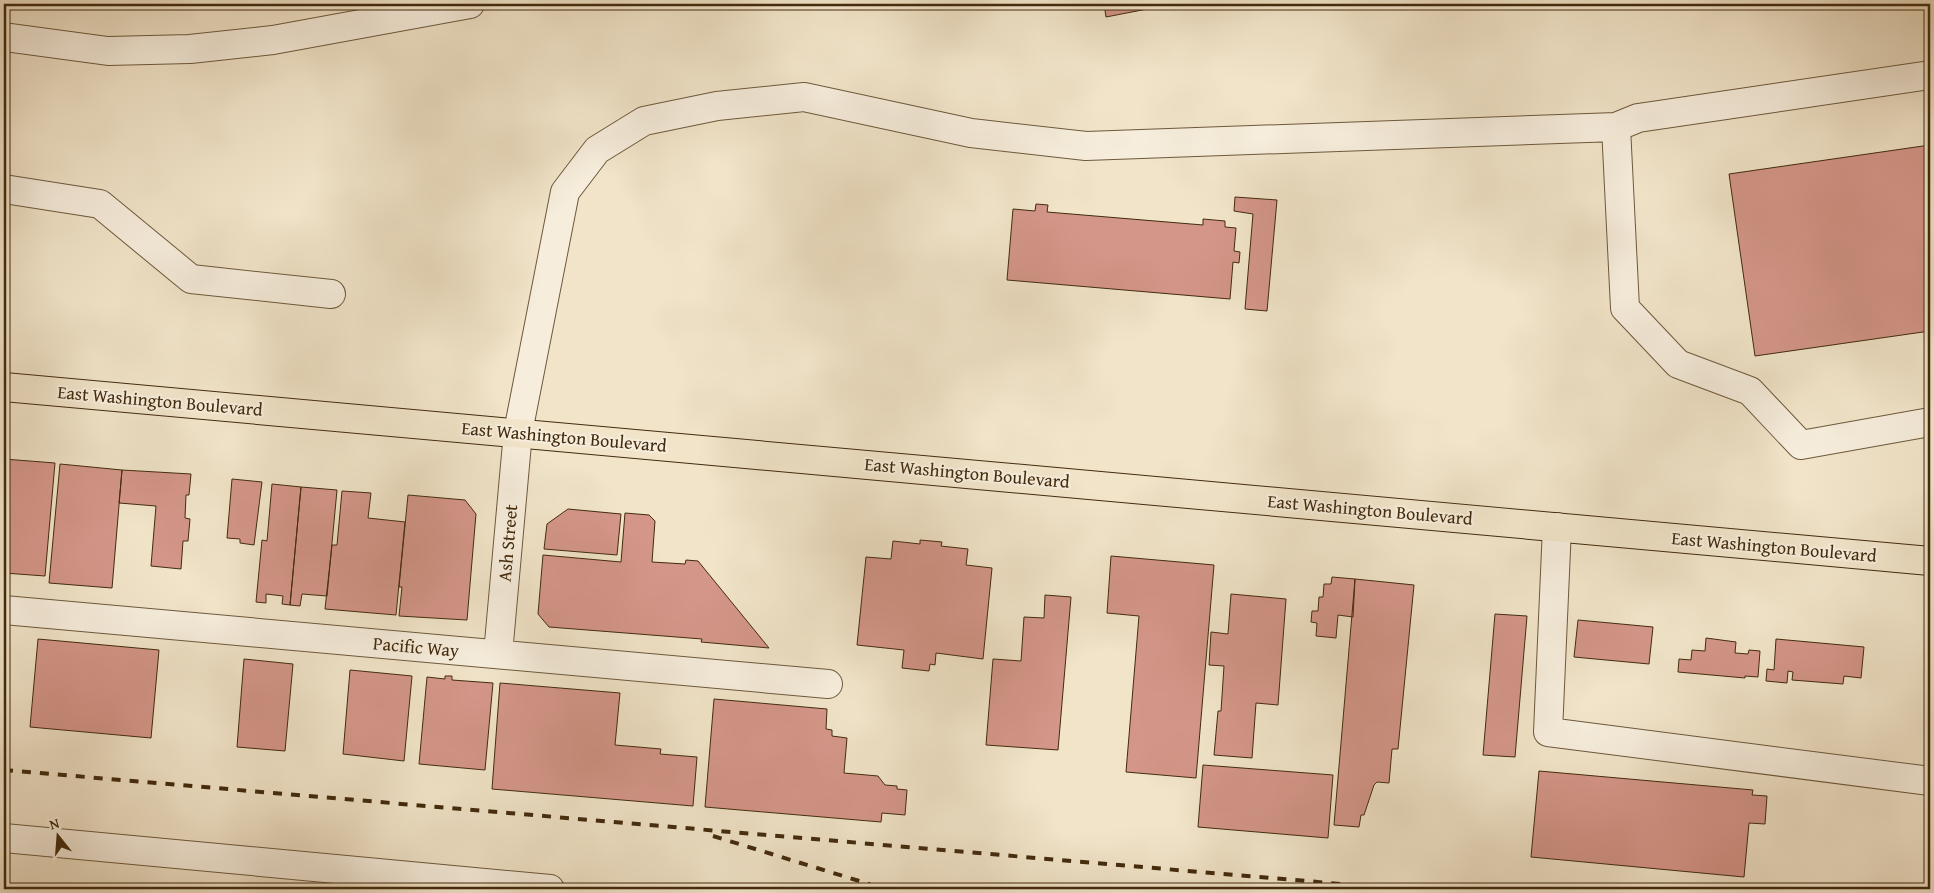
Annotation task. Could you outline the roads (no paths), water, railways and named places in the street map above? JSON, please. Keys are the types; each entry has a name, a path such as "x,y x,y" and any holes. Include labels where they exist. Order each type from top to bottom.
{"main road":[{"name":"East Washington Boulevard","path":"4,387 1930,561"}],"street":[{"path":"4,37 108,50 190,49 273,40 470,4"},
{"name":"Ash Street","path":"498,654 518,432 565,192 597,150 644,121 717,106 804,97 971,133 1086,146 1616,127 1638,118 1930,75"},
{"path":"1616,127 1626,308 1678,364 1750,391 1801,445 1930,422"},
{"path":"4,189 100,204 191,279 331,294"},
{"path":"1557,527 1548,732 1930,780"},
{"name":"Pacific Way","path":"4,610 828,684"},
{"path":"4,838 550,889"}],"railway":[{"path":"4,770 1400,889"},
{"path":"713,836 869,884 877,889"}]}
